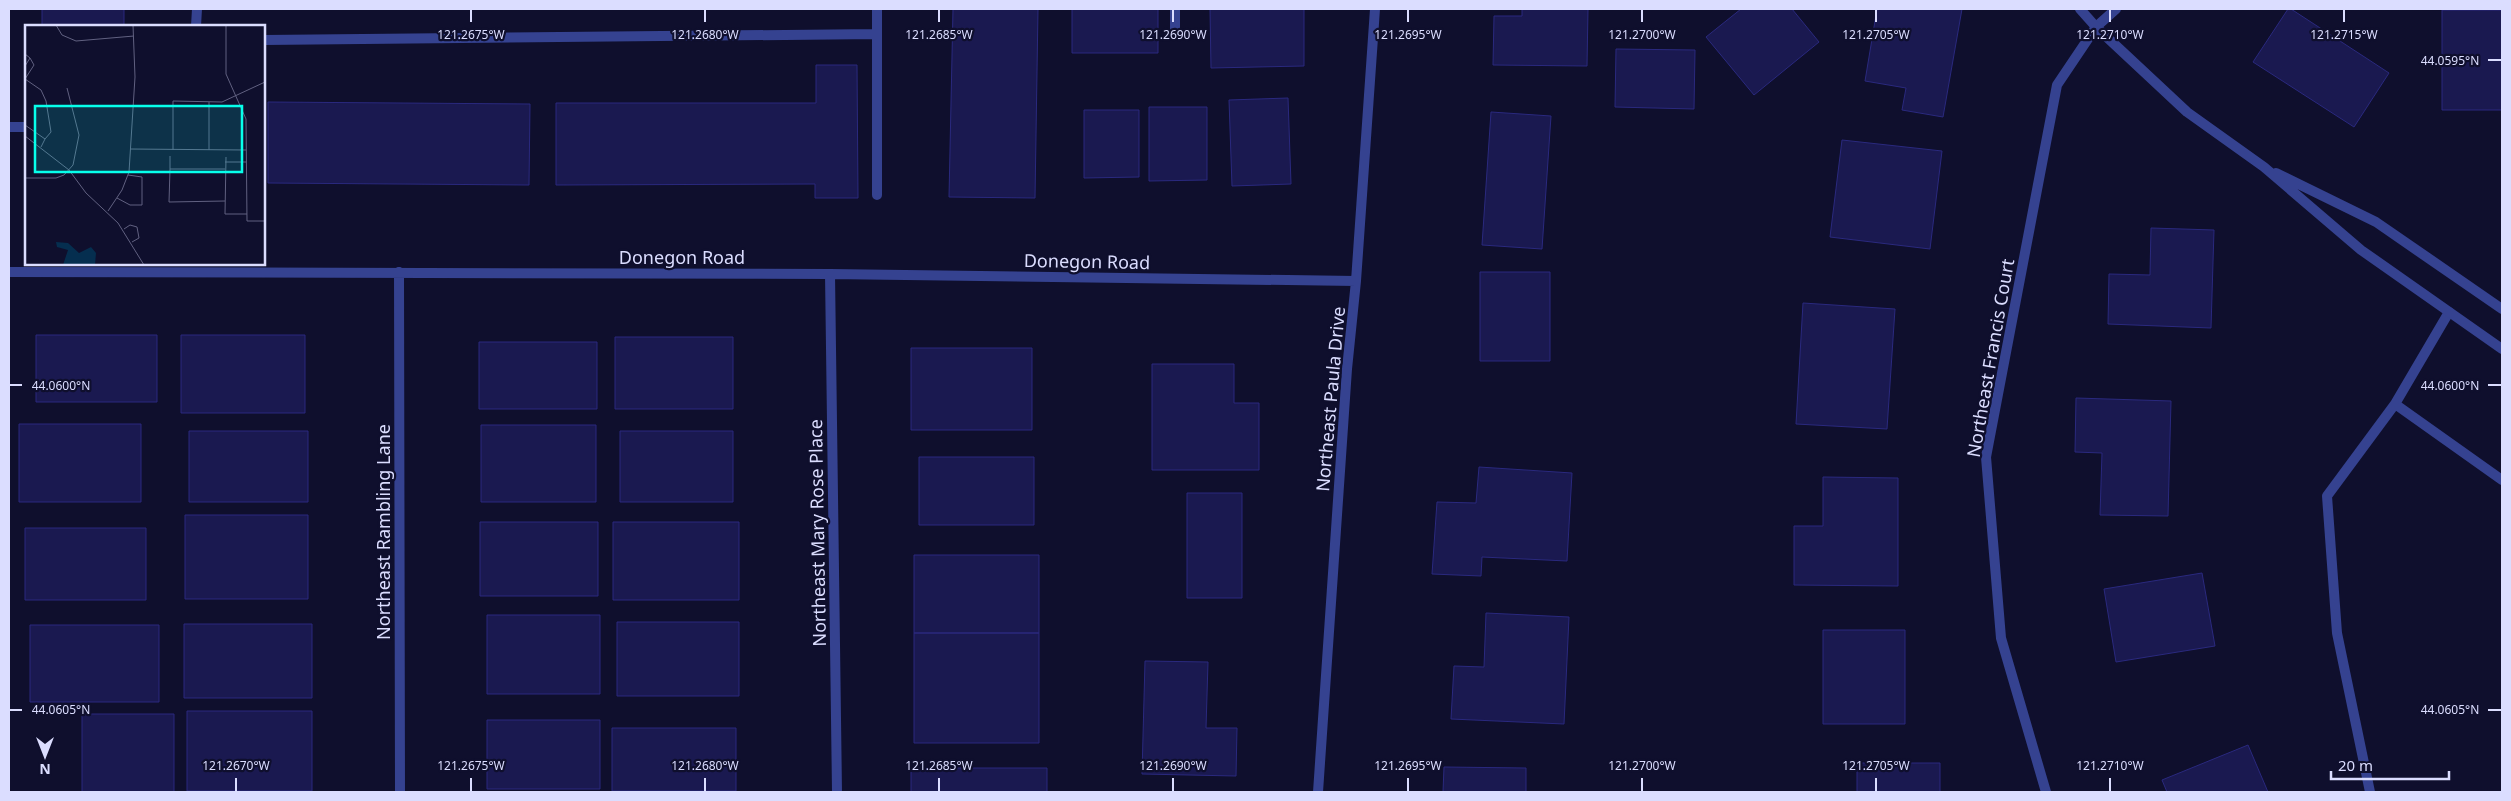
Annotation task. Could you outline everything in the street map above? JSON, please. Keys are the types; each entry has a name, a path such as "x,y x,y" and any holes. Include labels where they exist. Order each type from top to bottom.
{"street":[{"path":"196,9 196,25"},
{"path":"877,9 877,195"},
{"path":"1175,9 1175,29"},
{"name":"Northeast Paula Drive","path":"1318,792 1347,369 1356,281 1375,9"},
{"path":"2080,9 2096,27 2188,112 2264,167 2361,250 2502,349"},
{"name":"Northeast Francis Court","path":"2046,792 2001,638 1986,457 2057,85 2096,27 2116,9"},
{"path":"265,40 877,34"},
{"path":"9,127 25,127"},
{"path":"2264,167 2376,222 2502,309"},
{"name":"Donegon Road","path":"9,272 830,274 1356,281"},
{"name":"Northeast Rambling Lane","path":"399,272 400,792"},
{"name":"Northeast Mary Rose Place","path":"830,274 836,792"},
{"path":"2370,792 2337,633 2327,496 2396,404 2449,312"},
{"path":"2396,404 2502,480"}],"building":[{"path":"42,9 124,9 124,25 42,25"},
{"path":"953,9 1038,9 1035,198 949,197"},
{"path":"1072,9 1158,9 1158,53 1072,53"},
{"path":"1210,9 1304,9 1304,66 1211,68"},
{"path":"1522,9 1588,9 1587,66 1493,65 1494,16 1522,16"},
{"path":"1741,9 1792,9 1819,42 1754,95 1706,37"},
{"path":"1877,9 1962,9 1943,117 1902,110 1906,88 1865,81"},
{"path":"2288,9 2291,9 2389,73 2354,127 2253,62"},
{"path":"2442,10 2502,10 2502,110 2442,110"},
{"path":"1616,49 1695,50 1694,109 1615,107"},
{"path":"816,65 857,65 858,198 815,198 815,184 556,185 556,103 816,103"},
{"path":"1288,98 1291,184 1232,186 1229,100"},
{"path":"268,102 530,104 529,185 268,183"},
{"path":"1149,107 1207,107 1207,180 1149,181"},
{"path":"1084,110 1139,110 1139,177 1084,178"},
{"path":"1491,112 1551,116 1542,249 1482,245"},
{"path":"1842,140 1942,151 1930,249 1830,237"},
{"path":"2151,228 2214,230 2211,328 2108,324 2109,274 2150,275"},
{"path":"1480,272 1550,272 1550,361 1480,361"},
{"path":"1803,303 1895,309 1887,429 1796,424"},
{"path":"36,335 157,335 157,402 36,402"},
{"path":"181,335 305,335 305,413 181,413"},
{"path":"615,337 733,337 733,409 615,409"},
{"path":"479,342 597,342 597,409 479,409"},
{"path":"911,348 1032,348 1032,430 911,430"},
{"path":"1152,364 1234,364 1234,403 1259,403 1259,470 1152,470"},
{"path":"2076,398 2171,401 2168,516 2100,515 2102,453 2075,452"},
{"path":"19,424 141,424 141,502 19,502"},
{"path":"481,425 596,425 596,502 481,502"},
{"path":"189,431 308,431 308,502 189,502"},
{"path":"620,431 733,431 733,502 620,502"},
{"path":"919,457 1034,457 1034,525 919,525"},
{"path":"1479,467 1572,473 1567,561 1482,557 1481,576 1432,574 1437,502 1476,503"},
{"path":"1823,477 1898,478 1898,586 1794,585 1794,526 1823,526"},
{"path":"1187,493 1242,493 1242,598 1187,598"},
{"path":"185,515 308,515 308,599 185,599"},
{"path":"480,522 598,522 598,596 480,596"},
{"path":"613,522 739,522 739,600 613,600"},
{"path":"25,528 146,528 146,600 25,600"},
{"path":"914,555 1039,555 1039,633 914,633"},
{"path":"2202,573 2215,646 2116,662 2104,589"},
{"path":"1486,613 1569,617 1564,724 1451,719 1454,666 1484,667"},
{"path":"487,615 600,615 600,694 487,694"},
{"path":"617,622 739,622 739,696 617,696"},
{"path":"184,624 312,624 312,698 184,698"},
{"path":"30,625 159,625 159,702 30,702"},
{"path":"1823,630 1905,630 1905,724 1823,724"},
{"path":"914,633 1039,633 1039,743 914,743"},
{"path":"1145,661 1208,662 1206,728 1237,728 1236,776 1142,774"},
{"path":"187,711 312,711 312,791 187,791"},
{"path":"82,714 174,714 174,792 82,792"},
{"path":"487,720 600,720 600,789 487,789"},
{"path":"612,728 736,728 736,791 612,791"},
{"path":"2248,745 2268,792 2167,792 2162,780"},
{"path":"1857,763 1940,763 1940,792 1857,792"},
{"path":"1444,767 1526,768 1526,792 1443,792"},
{"path":"911,768 1047,768 1047,792 911,792"}]}
